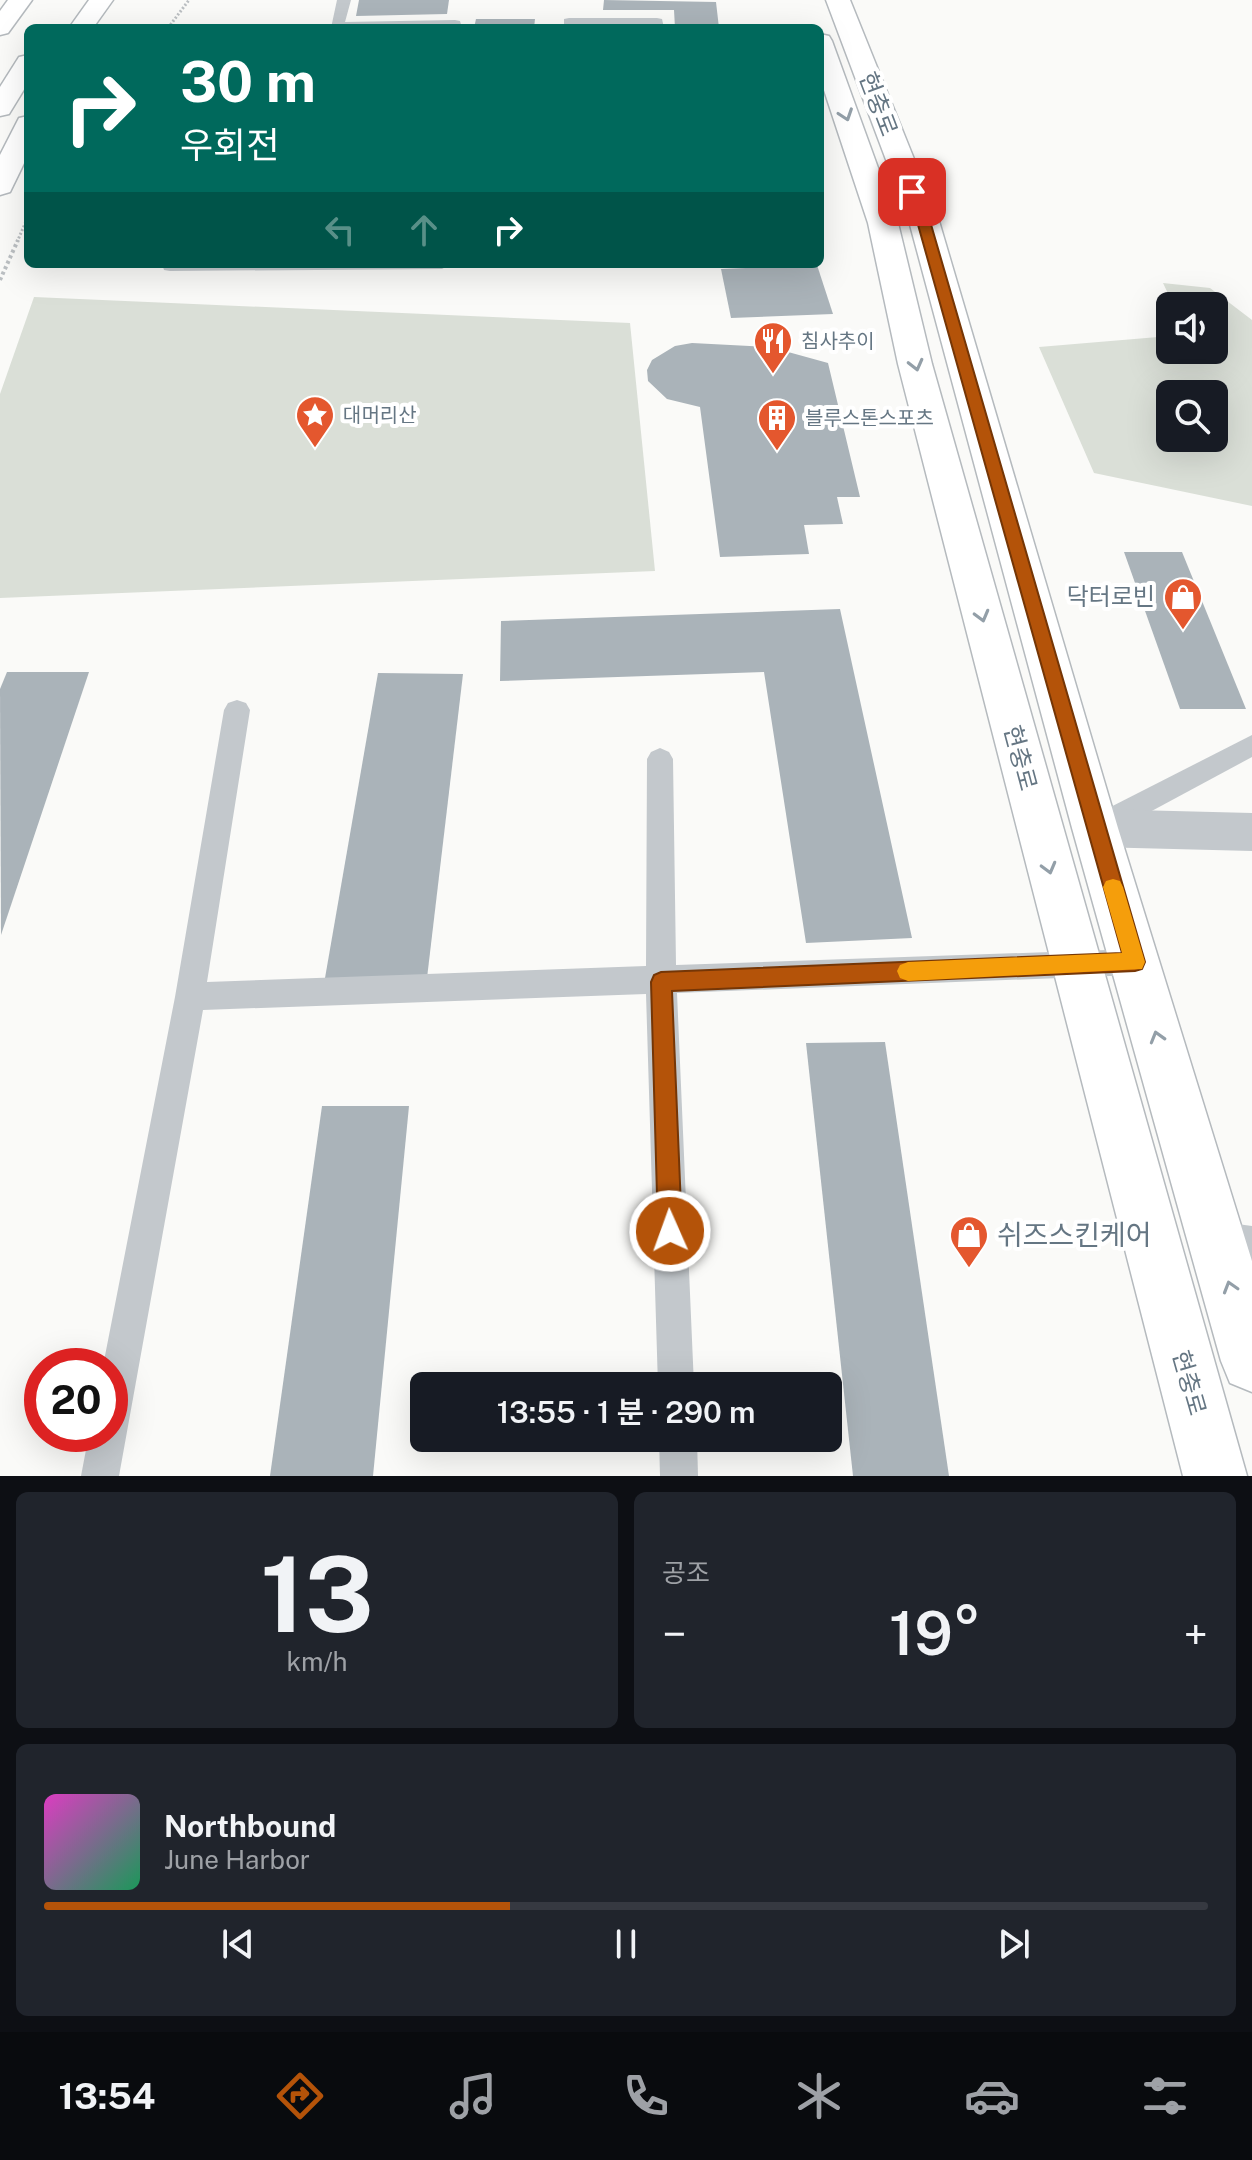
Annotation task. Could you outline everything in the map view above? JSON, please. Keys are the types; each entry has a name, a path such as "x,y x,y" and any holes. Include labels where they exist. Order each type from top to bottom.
{"main road":[{"path":"0,28 20,0"},
{"path":"84,24 101,0"},
{"name":"현충로","path":"824,28 924,221 1135,962 1234,1240 1252,1361"},
{"name":"현충로","path":"824,32 883,223 915,364 1215,1476"},
{"path":"0,108 24,69"},
{"path":"0,186 24,133"}],"street":[{"path":"1095,828 1252,832"}],"lane":[{"path":"338,24 344,0"},
{"path":"569,20 657,24"},
{"path":"124,1348 190,997 237,710"},
{"path":"1095,828 1252,745"},
{"path":"660,759 661,982 675,1372"},
{"path":"190,997 661,982 1135,962"},
{"path":"100,1476 105,1452"},
{"path":"678,1452 679,1476"}],"path":[{"path":"171,24 189,0"},
{"path":"0,280 24,226"}],"shaded area":[{"path":"1163,283 1210,288 1215,292 1167,292"},
{"path":"34,297 630,323 655,571 0,598 0,394"},
{"path":"1228,302 1252,320 1252,506 1094,473 1039,347 1156,337 1156,364 1228,364"}],"pier":[{"path":"0,0 130,0 116,24 24,24 24,135 0,163"}],"building":[{"path":"359,0 449,0 447,14 356,16"},
{"path":"604,0 716,2 719,24 675,24 674,10 603,10"},
{"path":"476,19 535,19 534,24 475,24"},
{"path":"818,268 833,314 731,318 721,269"},
{"name":"블루스톤스포츠","path":"692,343 770,347 828,363 860,497 837,497 843,524 804,525 809,554 720,557 700,407 667,399 648,381 647,370 652,360 675,346"},
{"name":"닥터로빈","path":"1124,552 1182,552 1246,709 1180,709"},
{"path":"840,609 912,938 806,943 764,672 500,681 501,621"},
{"path":"7,672 89,672 1,935 0,689"},
{"path":"378,673 463,674 427,978 325,978"},
{"path":"885,1042 949,1476 853,1476 806,1043"},
{"path":"322,1106 409,1106 373,1476 270,1476"}],"slow traffic":[{"path":"908,971 1135,962 1113,887"}],"place":[{"name":"침사추이","path":"773,375"},
{"name":"대머리산","path":"315,449"},
{"name":"블루스톤스포츠","path":"777,452"},
{"name":"닥터로빈","path":"1183,631"},
{"name":"쉬즈스킨케어","path":"969,1269"}],"route":[{"path":"670,1231 661,982 1135,962 932,258 924,221 912,192"}]}
